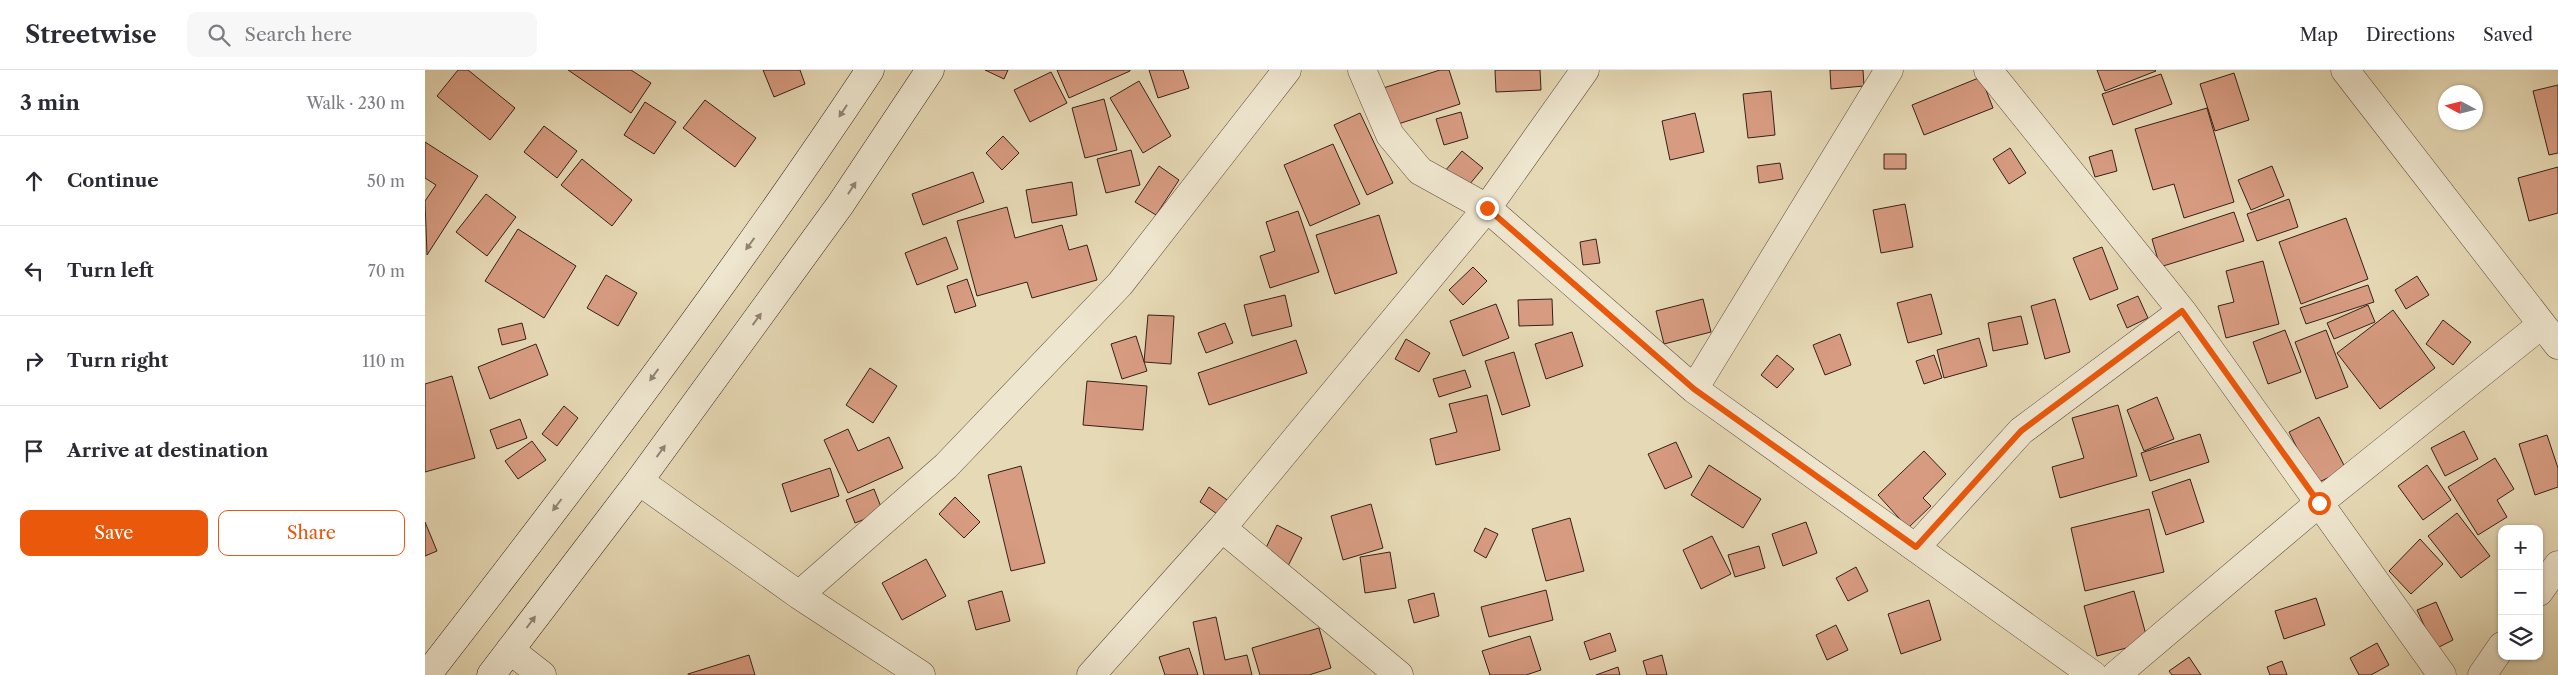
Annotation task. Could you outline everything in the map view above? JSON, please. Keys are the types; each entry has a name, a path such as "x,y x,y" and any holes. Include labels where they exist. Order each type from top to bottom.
{"street":[{"path":"427,675 632,406 803,172 870,70"},
{"path":"491,675 639,481 840,205 929,70"},
{"path":"799,595 945,466 1120,284 1287,70"},
{"path":"1362,70 1390,135 1420,171 1487,208 1694,389 1916,547 2076,670"},
{"path":"1091,675 1222,528 1487,208 1585,70"},
{"path":"1694,389 1889,70"},
{"path":"1988,70 2182,311 2442,675"},
{"path":"2116,675 2319,503 2550,335 2345,70"},
{"path":"1916,547 2021,431 2182,311"},
{"path":"639,481 799,595 921,675"},
{"path":"1222,528 1399,675"},
{"path":"2543,586 2558,565"},
{"path":"510,650 541,675"},
{"path":"2482,675 2498,652"}],"building":[{"path":"458,70 468,70 515,108 490,140 437,96"},
{"path":"568,70 631,70 651,83 631,113"},
{"path":"763,70 800,70 805,84 774,97"},
{"path":"985,70 1008,70 1004,79"},
{"path":"1057,70 1130,70 1130,71 1069,98"},
{"path":"1149,70 1183,70 1189,88 1158,98"},
{"path":"1440,70 1449,70 1460,104 1392,126 1380,89"},
{"path":"1495,70 1540,70 1541,90 1496,92"},
{"path":"1830,70 1863,70 1864,86 1831,89"},
{"path":"2097,70 2155,70 2156,71 2105,91"},
{"path":"1051,72 1067,103 1030,122 1014,90"},
{"path":"2234,73 2249,120 2215,131 2200,84"},
{"path":"2161,74 2172,104 2113,125 2102,94"},
{"path":"1981,77 1993,108 1924,135 1912,105"},
{"path":"1139,81 1171,136 1143,153 1110,98"},
{"path":"2558,85 2558,153 2549,155 2533,91"},
{"path":"1771,91 1775,135 1748,138 1743,94"},
{"path":"1104,99 1117,150 1085,158 1072,108"},
{"path":"705,100 756,138 735,167 683,128"},
{"path":"645,102 676,122 654,154 624,135"},
{"path":"2207,108 2234,202 2184,218 2174,184 2153,190 2135,129"},
{"path":"1461,112 1468,138 1444,145 1436,119"},
{"path":"1360,113 1393,183 1367,195 1334,125"},
{"path":"1695,113 1704,152 1670,160 1662,121"},
{"path":"544,126 577,151 557,178 524,152"},
{"path":"1003,136 1019,153 1002,170 986,153"},
{"path":"425,142 478,176 427,255 425,201 436,185 425,178"},
{"path":"1333,144 1360,204 1310,226 1284,165"},
{"path":"2010,148 2026,173 2009,184 1993,159"},
{"path":"1131,150 1140,185 1106,193 1097,159"},
{"path":"2112,150 2117,171 2095,177 2089,157"},
{"path":"1462,151 1483,168 1460,196 1439,178"},
{"path":"1884,154 1906,154 1906,169 1884,169"},
{"path":"582,159 632,200 612,226 561,185"},
{"path":"1780,163 1783,179 1759,183 1757,166"},
{"path":"1159,166 1179,180 1156,215 1135,202"},
{"path":"2272,166 2284,196 2251,210 2238,180"},
{"path":"2558,167 2558,213 2529,221 2518,178"},
{"path":"973,172 984,202 923,225 912,194"},
{"path":"1072,182 1077,215 1032,223 1026,190"},
{"path":"486,194 516,217 487,256 456,232"},
{"path":"2289,199 2298,227 2257,241 2247,214"},
{"path":"1905,204 1913,247 1881,253 1873,210"},
{"path":"1007,207 1015,238 1062,225 1069,250 1087,245 1097,280 1032,298 1027,282 977,296 957,221"},
{"path":"1298,211 1319,272 1270,288 1260,256 1275,251 1266,222"},
{"path":"2234,212 2244,241 2160,267 2152,239"},
{"path":"1379,215 1397,273 1335,294 1316,235"},
{"path":"2346,218 2368,279 2301,304 2279,242"},
{"path":"518,229 576,266 544,318 485,281"},
{"path":"946,237 958,269 917,285 905,253"},
{"path":"1596,239 1600,263 1583,265 1580,242"},
{"path":"2102,247 2118,289 2090,300 2073,258"},
{"path":"2263,261 2279,324 2226,338 2218,306 2234,302 2226,271"},
{"path":"1473,267 1487,281 1463,305 1449,290"},
{"path":"606,275 637,293 618,326 587,308"},
{"path":"2417,276 2429,295 2406,309 2395,290"},
{"path":"967,279 976,306 955,313 947,286"},
{"path":"2368,285 2374,302 2306,324 2300,308"},
{"path":"1931,294 1942,334 1908,343 1897,303"},
{"path":"1285,295 1292,326 1252,336 1244,305"},
{"path":"2138,296 2148,318 2127,328 2117,305"},
{"path":"1552,299 1553,325 1519,326 1518,300"},
{"path":"1703,299 1711,332 1664,344 1656,311"},
{"path":"2055,299 2070,352 2045,359 2031,306"},
{"path":"1496,304 1509,338 1463,356 1450,321"},
{"path":"2368,305 2375,322 2334,339 2327,323"},
{"path":"2393,310 2435,368 2380,409 2337,353"},
{"path":"1148,315 1174,316 1171,364 1144,362"},
{"path":"2021,316 2028,344 1993,351 1988,323"},
{"path":"2443,320 2471,342 2453,365 2426,344"},
{"path":"522,323 526,339 502,345 498,329"},
{"path":"1225,323 1233,343 1206,353 1198,333"},
{"path":"2285,330 2301,372 2268,384 2253,342"},
{"path":"2326,330 2348,387 2316,399 2295,342"},
{"path":"1572,332 1583,366 1546,379 1535,344"},
{"path":"1840,334 1851,365 1825,375 1813,345"},
{"path":"1136,336 1147,371 1122,379 1111,344"},
{"path":"1979,338 1987,366 1944,378 1937,350"},
{"path":"1406,339 1430,353 1419,372 1395,359"},
{"path":"1296,340 1307,373 1209,405 1198,373"},
{"path":"536,344 548,375 490,399 478,367"},
{"path":"1514,352 1530,406 1502,415 1485,361"},
{"path":"1777,355 1794,369 1777,388 1761,375"},
{"path":"1934,355 1942,378 1924,384 1916,361"},
{"path":"870,368 897,386 873,423 846,405"},
{"path":"1465,370 1471,387 1439,397 1433,379"},
{"path":"452,376 475,458 425,472 425,384"},
{"path":"1087,381 1147,386 1143,430 1083,425"},
{"path":"1487,395 1500,450 1436,465 1430,439 1457,432 1449,404"},
{"path":"2157,397 2174,439 2144,451 2127,410"},
{"path":"2118,405 2137,476 2060,498 2052,467 2084,458 2072,418"},
{"path":"564,406 578,418 557,446 542,434"},
{"path":"2319,417 2346,469 2315,484 2289,432"},
{"path":"520,419 527,438 497,449 490,430"},
{"path":"848,429 858,451 889,437 903,468 848,493 824,440"},
{"path":"2464,431 2478,459 2445,476 2431,448"},
{"path":"2200,434 2209,462 2150,481 2141,453"},
{"path":"2547,435 2558,468 2558,487 2535,495 2519,444"},
{"path":"532,441 546,460 518,479 505,461"},
{"path":"1676,442 1692,477 1665,489 1648,454"},
{"path":"1924,451 1946,474 1923,498 1931,506 1908,528 1878,495"},
{"path":"2495,458 2514,489 2497,500 2507,517 2478,535 2448,487"},
{"path":"1709,465 1761,499 1743,528 1691,495"},
{"path":"2427,465 2451,500 2423,520 2398,486"},
{"path":"1021,466 1045,563 1011,571 988,475"},
{"path":"830,468 839,496 791,512 782,484"},
{"path":"2190,479 2204,522 2166,535 2152,492"},
{"path":"1209,487 1230,502 1220,516 1200,502"},
{"path":"874,489 883,512 855,523 846,500"},
{"path":"955,497 980,522 964,538 939,514"},
{"path":"1371,504 1383,548 1343,560 1331,516"},
{"path":"2149,509 2164,572 2085,591 2071,528"},
{"path":"2457,513 2490,556 2461,578 2428,536"},
{"path":"1570,518 1584,571 1546,581 1532,529"},
{"path":"425,522 437,551 425,556"},
{"path":"1806,522 1817,553 1783,566 1772,534"},
{"path":"1277,525 1302,538 1287,568 1262,556"},
{"path":"1485,528 1498,534 1486,558 1474,551"},
{"path":"1712,536 1731,574 1701,589 1683,550"},
{"path":"2420,539 2443,564 2411,594 2389,571"},
{"path":"1759,546 1765,568 1735,577 1728,555"},
{"path":"1390,552 1396,588 1365,593 1360,557"},
{"path":"926,559 946,596 902,620 882,583"},
{"path":"1856,567 1868,591 1848,601 1836,578"},
{"path":"1546,590 1553,620 1489,637 1481,607"},
{"path":"1002,591 1010,621 976,630 968,601"},
{"path":"2134,591 2148,642 2097,656 2084,606"},
{"path":"1434,593 1439,616 1414,623 1408,600"},
{"path":"2316,598 2325,625 2284,639 2275,611"},
{"path":"1929,600 1941,640 1901,654 1888,614"},
{"path":"2436,602 2453,640 2435,649 2417,610"},
{"path":"1216,617 1225,660 1247,655 1252,675 1204,675 1193,622"},
{"path":"1836,625 1848,650 1827,660 1816,635"},
{"path":"1319,628 1331,668 1309,675 1260,675 1252,648"},
{"path":"1610,633 1616,651 1590,660 1584,642"},
{"path":"1530,636 1541,670 1526,675 1490,675 1482,651"},
{"path":"2377,643 2389,665 2371,675 2359,675 2350,658"},
{"path":"1189,648 1198,675 1165,675 1159,657"},
{"path":"749,655 755,675 688,675 688,674"},
{"path":"1662,655 1667,675 1647,675 1643,661"},
{"path":"2189,657 2201,675 2172,675 2169,671"},
{"path":"2282,661 2287,675 2270,675 2267,667"},
{"path":"1618,667 1620,675 1596,675"}],"route":[{"path":"1487,208 1694,389 1916,547 2021,431 2182,311 2319,503"}]}
